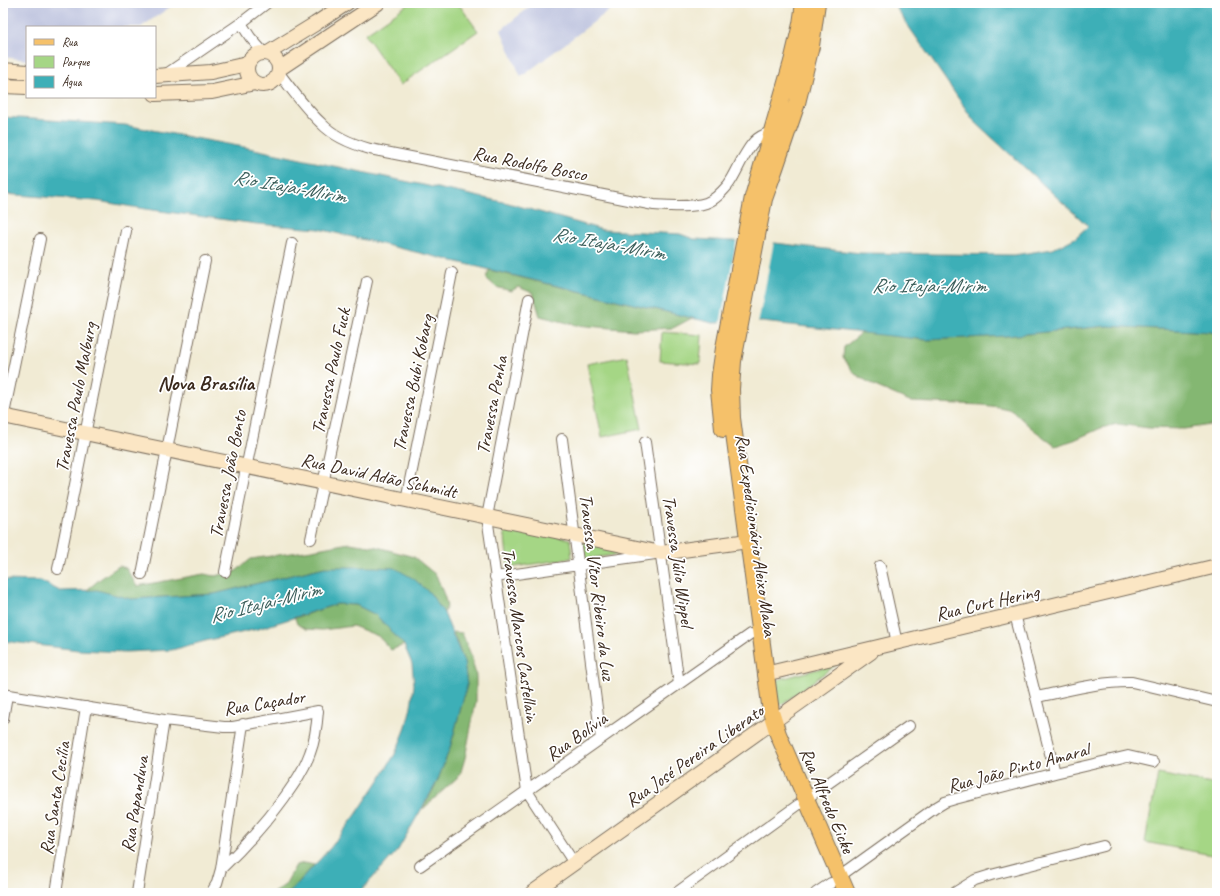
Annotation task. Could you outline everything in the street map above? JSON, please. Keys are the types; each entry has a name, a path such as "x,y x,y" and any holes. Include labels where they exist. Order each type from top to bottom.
{"main road":[{"path":"266,53 347,3"},
{"path":"279,71 378,3"},
{"path":"758,198 771,132 792,62 801,24 804,3"},
{"path":"758,198 776,168 797,103 811,46 817,3"},
{"path":"259,53 266,53 275,58 279,65 279,71 274,81 263,86 255,83 248,77 247,64 252,57 259,53"},
{"path":"792,62 805,72"},
{"path":"160,76 212,72 247,64"},
{"path":"3,70 26,72"},
{"path":"156,94 212,92 255,83"},
{"path":"3,86 26,88"},
{"name":"Rua Expedicionário Aleixo Maba","path":"758,198 729,349 732,418 750,634 760,706 769,724"},
{"name":"Rua David Adão Schmidt","path":"3,417 661,553 743,542"},
{"name":"Rua Expedicionário Aleixo Maba","path":"743,542 769,701 769,724"},
{"name":"Rua Curt Hering","path":"765,674 1217,566"},
{"name":"Rua José Pereira Liberato","path":"532,893 878,647"},
{"name":"Rua Alfredo Eicke","path":"769,724 835,884 847,893"}],"street":[{"path":"160,76 241,22 266,3"},
{"path":"241,22 250,37 266,53"},
{"name":"Rua Rodolfo Bosco","path":"279,71 321,124 336,135 354,145 370,150 654,205 669,206 707,203 718,196 728,185 751,144 761,135 771,132"},
{"name":"Travessa Paulo Malburg","path":"58,569 126,231"},
{"path":"3,417 40,238"},
{"name":"Travessa João Bento","path":"225,572 292,243"},
{"path":"142,574 206,261"},
{"name":"Travessa Bubi Kobarg","path":"406,500 452,273"},
{"name":"Travessa Paulo Fuck","path":"311,539 368,281"},
{"name":"Travessa Penha","path":"487,517 529,299"},
{"name":"Travessa Vítor Ribeiro da Luz","path":"562,439 601,739"},
{"name":"Travessa Júlio Wippel","path":"645,442 679,684"},
{"name":"Travessa Marcos Castellain","path":"487,517 527,791 574,863"},
{"path":"495,577 661,553"},
{"path":"880,566 898,642"},
{"path":"1015,614 1055,773"},
{"name":"Rua Bolívia","path":"420,866 750,634"},
{"path":"1036,698 1107,682 1120,681 1132,682 1217,702"},
{"path":"3,719 5,695"},
{"name":"Rua Caçador","path":"5,695 164,720 224,727 234,727 243,724 318,711 317,725 310,752 299,777 266,821 244,847 221,870"},
{"name":"Rua Santa Cecília","path":"56,893 86,707"},
{"name":"Rua Papanduva","path":"136,893 164,720"},
{"path":"211,893 217,883 221,870 243,724"},
{"path":"676,893 909,726"},
{"name":"Rua João Pinto Amaral","path":"816,893 835,884 946,802 1055,773 1128,756 1154,762"},
{"path":"954,893 975,880 1104,846"}],"shaded area":[{"path":"176,3 142,26 26,26 26,60 3,57 3,4"},
{"path":"534,3 619,3 521,77 501,30"}],"green space":[{"path":"410,3 458,3 478,31 400,85 365,34"},
{"path":"489,270 692,318 673,328 634,330 576,325 540,316 533,293 518,287 511,291 496,287 486,278"},
{"path":"1107,326 1211,332 1217,334 1217,424 1184,429 1149,428 1117,424 1101,428 1074,440 1055,446 1029,426 1012,410 983,405 912,402 875,386 855,374 843,358 844,347 863,332 927,340 1006,336"},
{"path":"662,332 702,335 700,364 660,361"},
{"path":"627,356 642,429 602,437 587,364"},
{"path":"504,526 570,539 572,558 508,568"},
{"path":"583,542 636,552 585,559"},
{"path":"349,543 377,547 414,557 436,575 447,605 444,613 430,593 325,567 214,594 131,599 87,590 119,566 126,568 137,586 204,574 215,576 236,571 251,559"},
{"path":"337,604 356,605 376,615 404,645 391,650 378,636 353,626 322,630 306,629 297,624 295,618"},
{"path":"453,632 462,633 471,655 476,676 476,701 465,758 460,775 423,809 437,782 450,748 467,685 464,662"},
{"path":"837,664 778,707 773,681"},
{"path":"1158,774 1217,785 1217,856 1145,842"},
{"path":"305,863 314,865 289,893 273,893 285,885 296,865"}],"water":[{"name":"Rio Itajaí-Mirim","path":"893,3 1217,3 1217,334 1211,332 1107,326 1006,336 927,340 762,322 713,323 319,229 257,224 97,201 3,194 3,117 125,125 249,148 508,203 603,230 680,234 694,239 775,243 860,253 1014,255 1053,249 1075,238 1088,226 974,121"},
{"name":"Rio Itajaí-Mirim","path":"325,567 395,568 414,579 430,593 444,613 464,662 467,685 450,748 437,782 398,850 359,893 289,893 331,847 355,816 395,754 405,730 411,707 414,685 412,664 404,645 376,615 356,605 337,604 258,629 172,650 125,652 78,650 3,641 3,580 41,581 60,591 97,590 131,599 214,594"}],"pier":[{"path":"737,239 774,241 758,324 720,325"}],"district":[{"name":"Nova Brasília","path":"206,383"}]}
